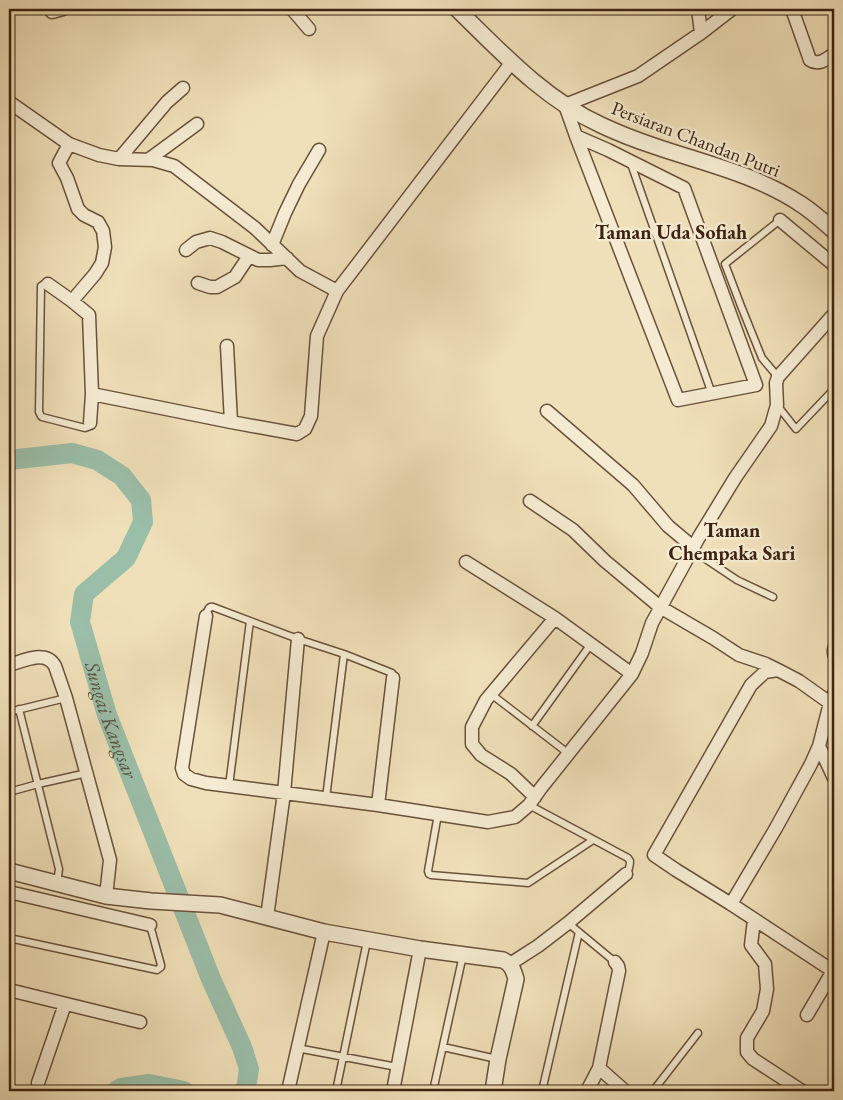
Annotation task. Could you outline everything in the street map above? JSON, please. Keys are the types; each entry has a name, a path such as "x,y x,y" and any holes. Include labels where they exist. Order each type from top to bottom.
{"street":[{"path":"292,9 309,29"},
{"name":"Persiaran Chandan Putri","path":"456,9 532,80 565,105 599,124 629,137 749,177 799,202 834,232"},
{"path":"698,9 701,33"},
{"path":"576,136 630,160 684,188 756,385 678,400 576,136 565,105 638,76 701,33 732,9"},
{"path":"792,9 810,60 814,63 819,63 834,54"},
{"path":"92,394 297,434 305,429 311,416 317,336 336,291 512,62"},
{"path":"119,159 167,102 183,88"},
{"path":"9,102 69,144 99,155 119,159 148,160 174,166 255,228 300,271 336,291"},
{"path":"148,160 197,124"},
{"path":"69,144 60,163 78,209 84,215 98,222 103,231 106,247 102,263 72,301"},
{"path":"272,245 299,184 319,150"},
{"path":"780,220 834,265"},
{"path":"186,250 196,242 210,238 258,260 287,258"},
{"path":"198,283 217,287 235,277 249,256"},
{"path":"48,284 89,316 92,394 90,423"},
{"path":"206,616 182,768 184,774 191,779 206,783 378,805 488,822 515,817 532,801 632,674 652,623 692,549 735,478 771,426 777,405 776,383 778,376 834,314"},
{"path":"227,346 231,422"},
{"path":"547,411 634,485 668,526 692,549"},
{"path":"530,501 573,530 605,561 660,607 739,655 766,664 832,698 819,746 811,764 731,904"},
{"path":"466,562 555,618 632,674"},
{"path":"532,801 511,774 481,755 472,744 472,727 486,700 555,618"},
{"path":"268,917 284,793 298,639"},
{"path":"9,665 38,657 44,657 53,662 66,698 110,860 106,896"},
{"path":"778,670 765,672 751,685 654,855 834,970 807,1015"},
{"path":"378,805 393,678"},
{"path":"819,746 834,778"},
{"path":"9,871 106,896 220,905 324,932 420,949 503,960 510,964 516,979 498,1059 493,1091"},
{"path":"510,964 568,923 626,874"},
{"path":"9,892 150,925"},
{"path":"754,920 751,945 765,964 768,989 763,1011 747,1038 747,1052 753,1059 802,1091"},
{"path":"288,1091 324,932"},
{"path":"393,1091 420,949"},
{"path":"587,1091 599,1068 619,971 615,962"},
{"path":"9,990 140,1022"},
{"path":"38,1083 65,1004"},
{"path":"599,1068 625,1091"}],"lane":[{"path":"630,160 712,394"},
{"path":"778,376 762,358 725,264 780,220"},
{"path":"48,284 41,286 40,416 85,428 90,423"},
{"path":"777,405 796,429 834,389"},
{"path":"692,549 737,580 773,596"},
{"path":"206,616 207,610 212,607 387,670 392,673 393,678"},
{"path":"228,786 250,621"},
{"path":"834,640 831,655 834,659"},
{"path":"532,726 591,644"},
{"path":"326,798 344,654"},
{"path":"491,694 568,754"},
{"path":"9,712 66,698"},
{"path":"19,709 59,869 57,884"},
{"path":"9,792 87,773"},
{"path":"532,801 593,840 628,858 630,865 626,874"},
{"path":"438,814 428,871 431,875 528,884 593,840"},
{"path":"568,923 615,962"},
{"path":"9,938 157,970 161,967 161,964 150,925"},
{"path":"542,1091 579,932"},
{"path":"336,1091 367,940"},
{"path":"433,1091 463,955"},
{"path":"653,1091 698,1033"},
{"path":"443,1047 498,1059"},
{"path":"298,1048 397,1067"}],"waterway":[{"name":"Sungai Kangsar","path":"9,460 72,453 97,460 122,476 141,500 143,522 126,558 84,594 80,622 107,715 211,979 242,1047 249,1069 246,1089 243,1091"},
{"name":"Sungai Kangsar","path":"116,1091 121,1088 149,1084 184,1091"}],"district":[{"name":"Taman Uda Sofiah","path":"671,232"},
{"name":"Taman Chempaka Sari","path":"732,542"}]}
